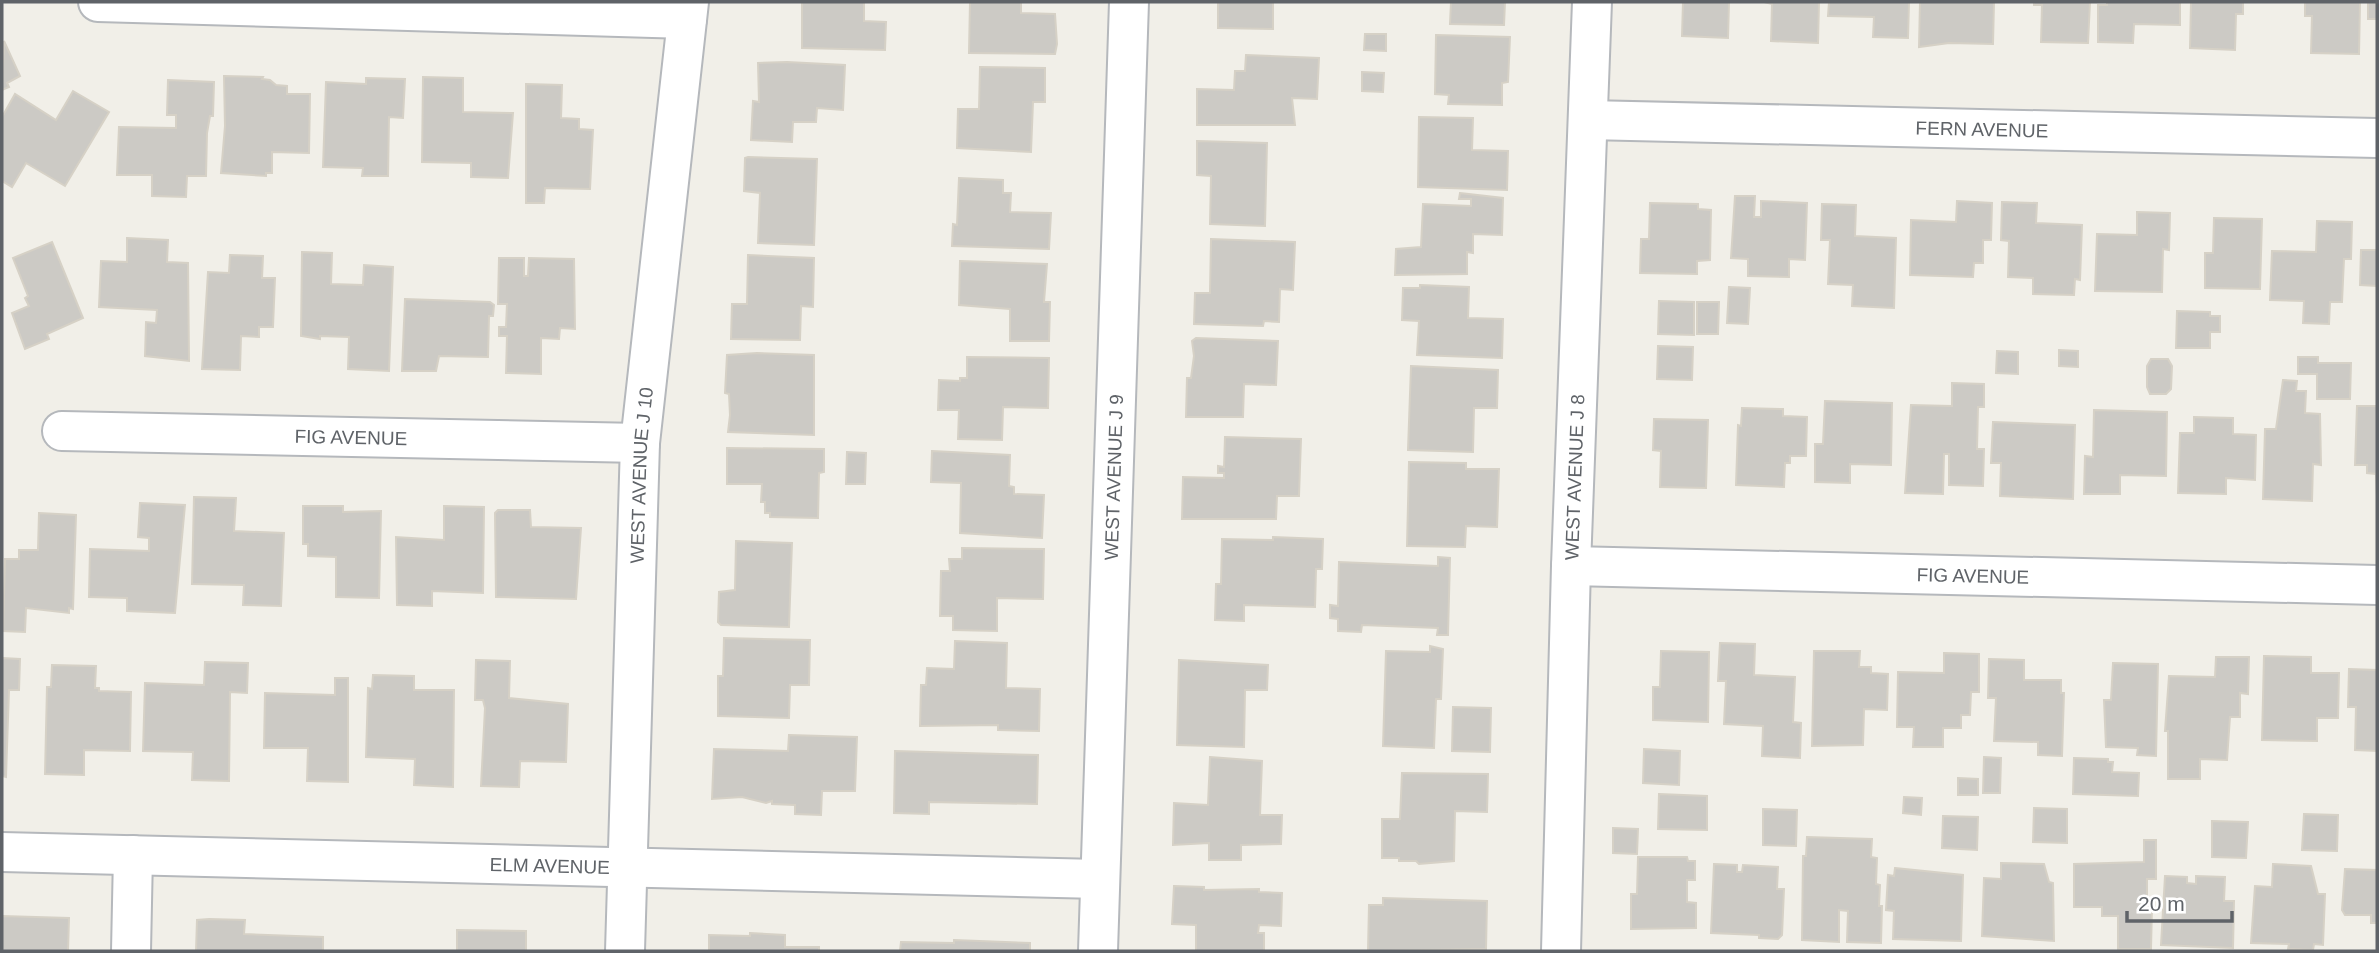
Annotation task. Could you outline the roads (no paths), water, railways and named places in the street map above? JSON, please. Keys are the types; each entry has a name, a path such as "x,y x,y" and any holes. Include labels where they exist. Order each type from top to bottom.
{"street":[{"path":"98,2 688,10"},
{"name":"WEST AVENUE J 9","path":"1097,951 1129,2"},
{"name":"WEST AVENUE J 8","path":"1562,951 1571,566 1592,2"},
{"name":"WEST AVENUE J 10","path":"625,951 640,443 688,10"},
{"name":"FERN AVENUE","path":"1588,121 2377,138"},
{"name":"FIG AVENUE","path":"61,431 640,443"},
{"name":"FIG AVENUE","path":"1571,566 2377,585"},
{"name":"ELM AVENUE","path":"2,852 1099,879"},
{"path":"131,951 133,855"}]}
